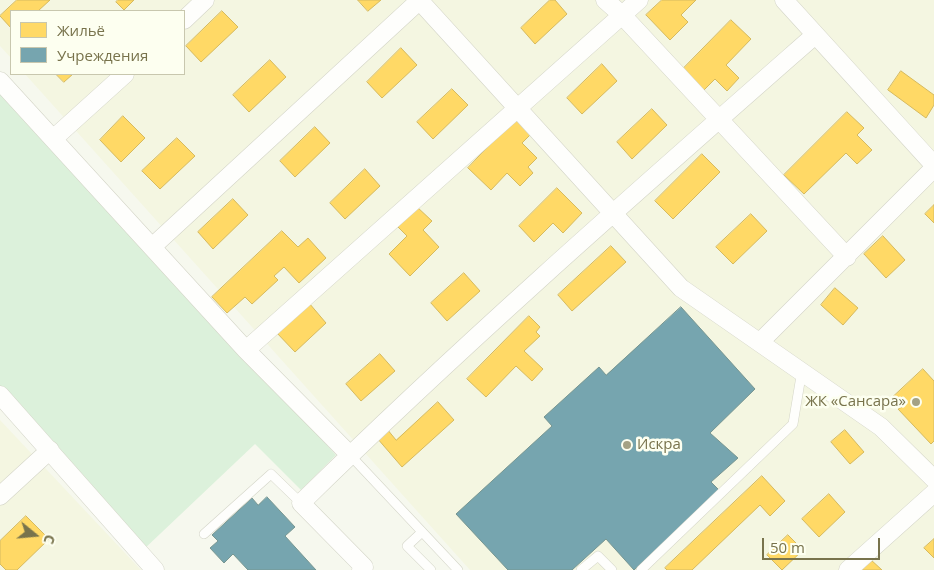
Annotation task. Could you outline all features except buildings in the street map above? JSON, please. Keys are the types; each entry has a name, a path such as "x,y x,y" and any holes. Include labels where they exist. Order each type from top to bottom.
{"street":[{"path":"185,19 205,0"},
{"path":"152,247 419,0 681,288 761,341 881,426 934,479"},
{"path":"604,0 622,15 847,257"},
{"path":"246,350 639,0"},
{"path":"761,341 847,257 934,167 892,117 814,35 784,0"},
{"path":"364,569 301,503 350,455 612,212 814,35"},
{"path":"54,139 124,75"},
{"path":"0,81 246,350 350,455"},
{"path":"0,395 155,570"},
{"path":"0,496 50,450"},
{"path":"848,570 934,493"}],"lane":[{"path":"642,570 793,424 802,370"},
{"path":"350,455 458,570"},
{"path":"204,534 271,474 301,503"},
{"path":"422,532 407,546 431,570"},
{"path":"581,570 598,556 612,570"}],"shaded area":[{"path":"0,0 934,0 934,570 470,570 26,75 185,75 185,10 10,10 10,57 0,46"},
{"path":"0,86 336,455 301,490 255,444 142,551 0,390"},
{"path":"0,420 141,570 0,570"}],"place":[{"name":"ЖК «Сансара»","path":"916,402"},
{"name":"Искра","path":"627,445"}]}
